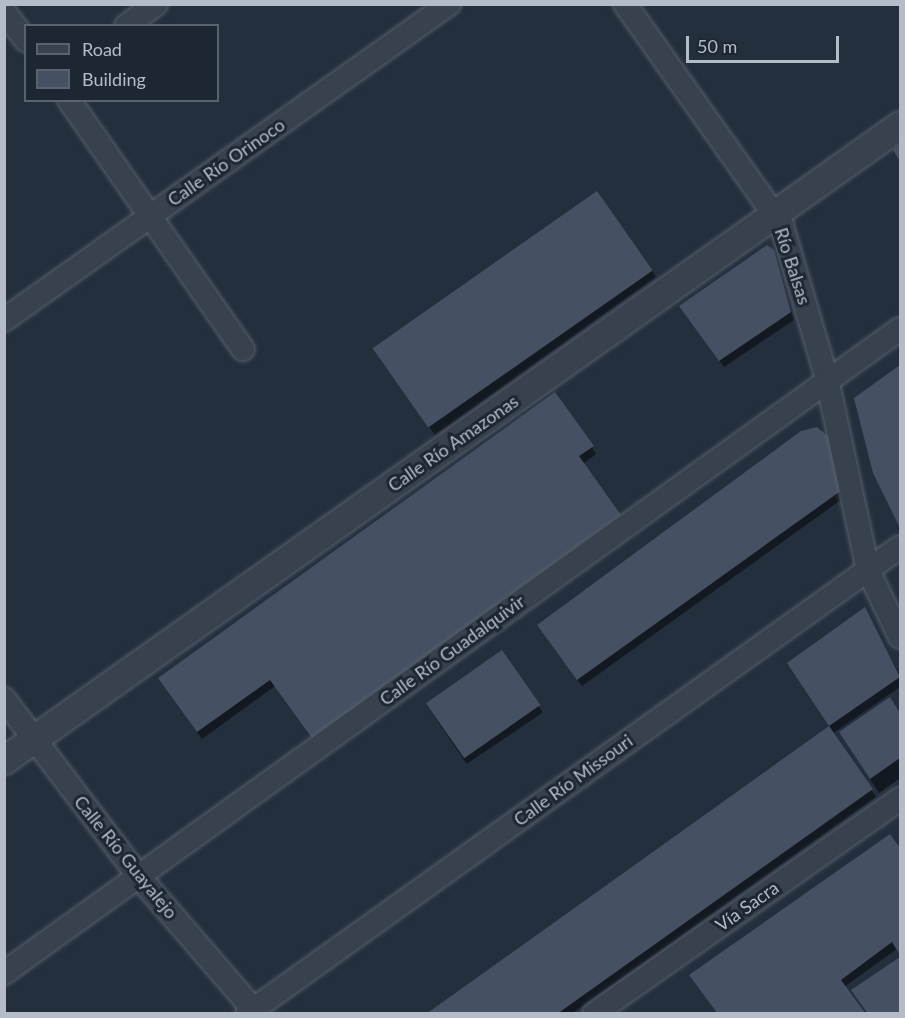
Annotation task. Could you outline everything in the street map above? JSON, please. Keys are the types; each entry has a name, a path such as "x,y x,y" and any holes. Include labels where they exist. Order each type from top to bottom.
{"street":[{"path":"129,24 156,4"},
{"name":"Calle Río Orinoco","path":"4,320 448,4"},
{"name":"Río Balsas","path":"625,4 775,215 827,380 867,570 900,637"},
{"path":"4,12 24,37"},
{"path":"70,102 153,214 243,349"},
{"name":"Calle Río Amazonas","path":"4,759 900,125"},
{"name":"Calle Río Guadalquivir","path":"4,973 900,329"},
{"name":"Calle Río Missouri","path":"250,1011 900,547"},
{"name":"Calle Río Guayalejo","path":"4,699 139,877 250,1011"},
{"name":"Vía Sacra","path":"594,1014 900,799"}],"building":[{"path":"900,145 900,161 893,150"},
{"path":"597,191 653,270 428,428 373,348"},
{"path":"767,245 774,250 791,312 719,361 679,306"},
{"path":"900,365 900,528 873,473 854,398"},
{"path":"555,392 594,446 579,456 621,515 312,738 270,680 197,732 158,678"},
{"path":"817,427 830,438 842,490 577,680 537,625 801,431"},
{"path":"865,607 900,677 829,726 787,663"},
{"path":"502,650 540,705 464,758 426,703"},
{"path":"890,697 900,713 900,758 870,779 839,732"},
{"path":"829,726 873,789 557,1014 426,1014"},
{"path":"890,834 900,848 900,955 892,942 841,980 866,1014 718,1014 689,975"},
{"path":"900,957 900,1014 868,1014 851,990"}]}
